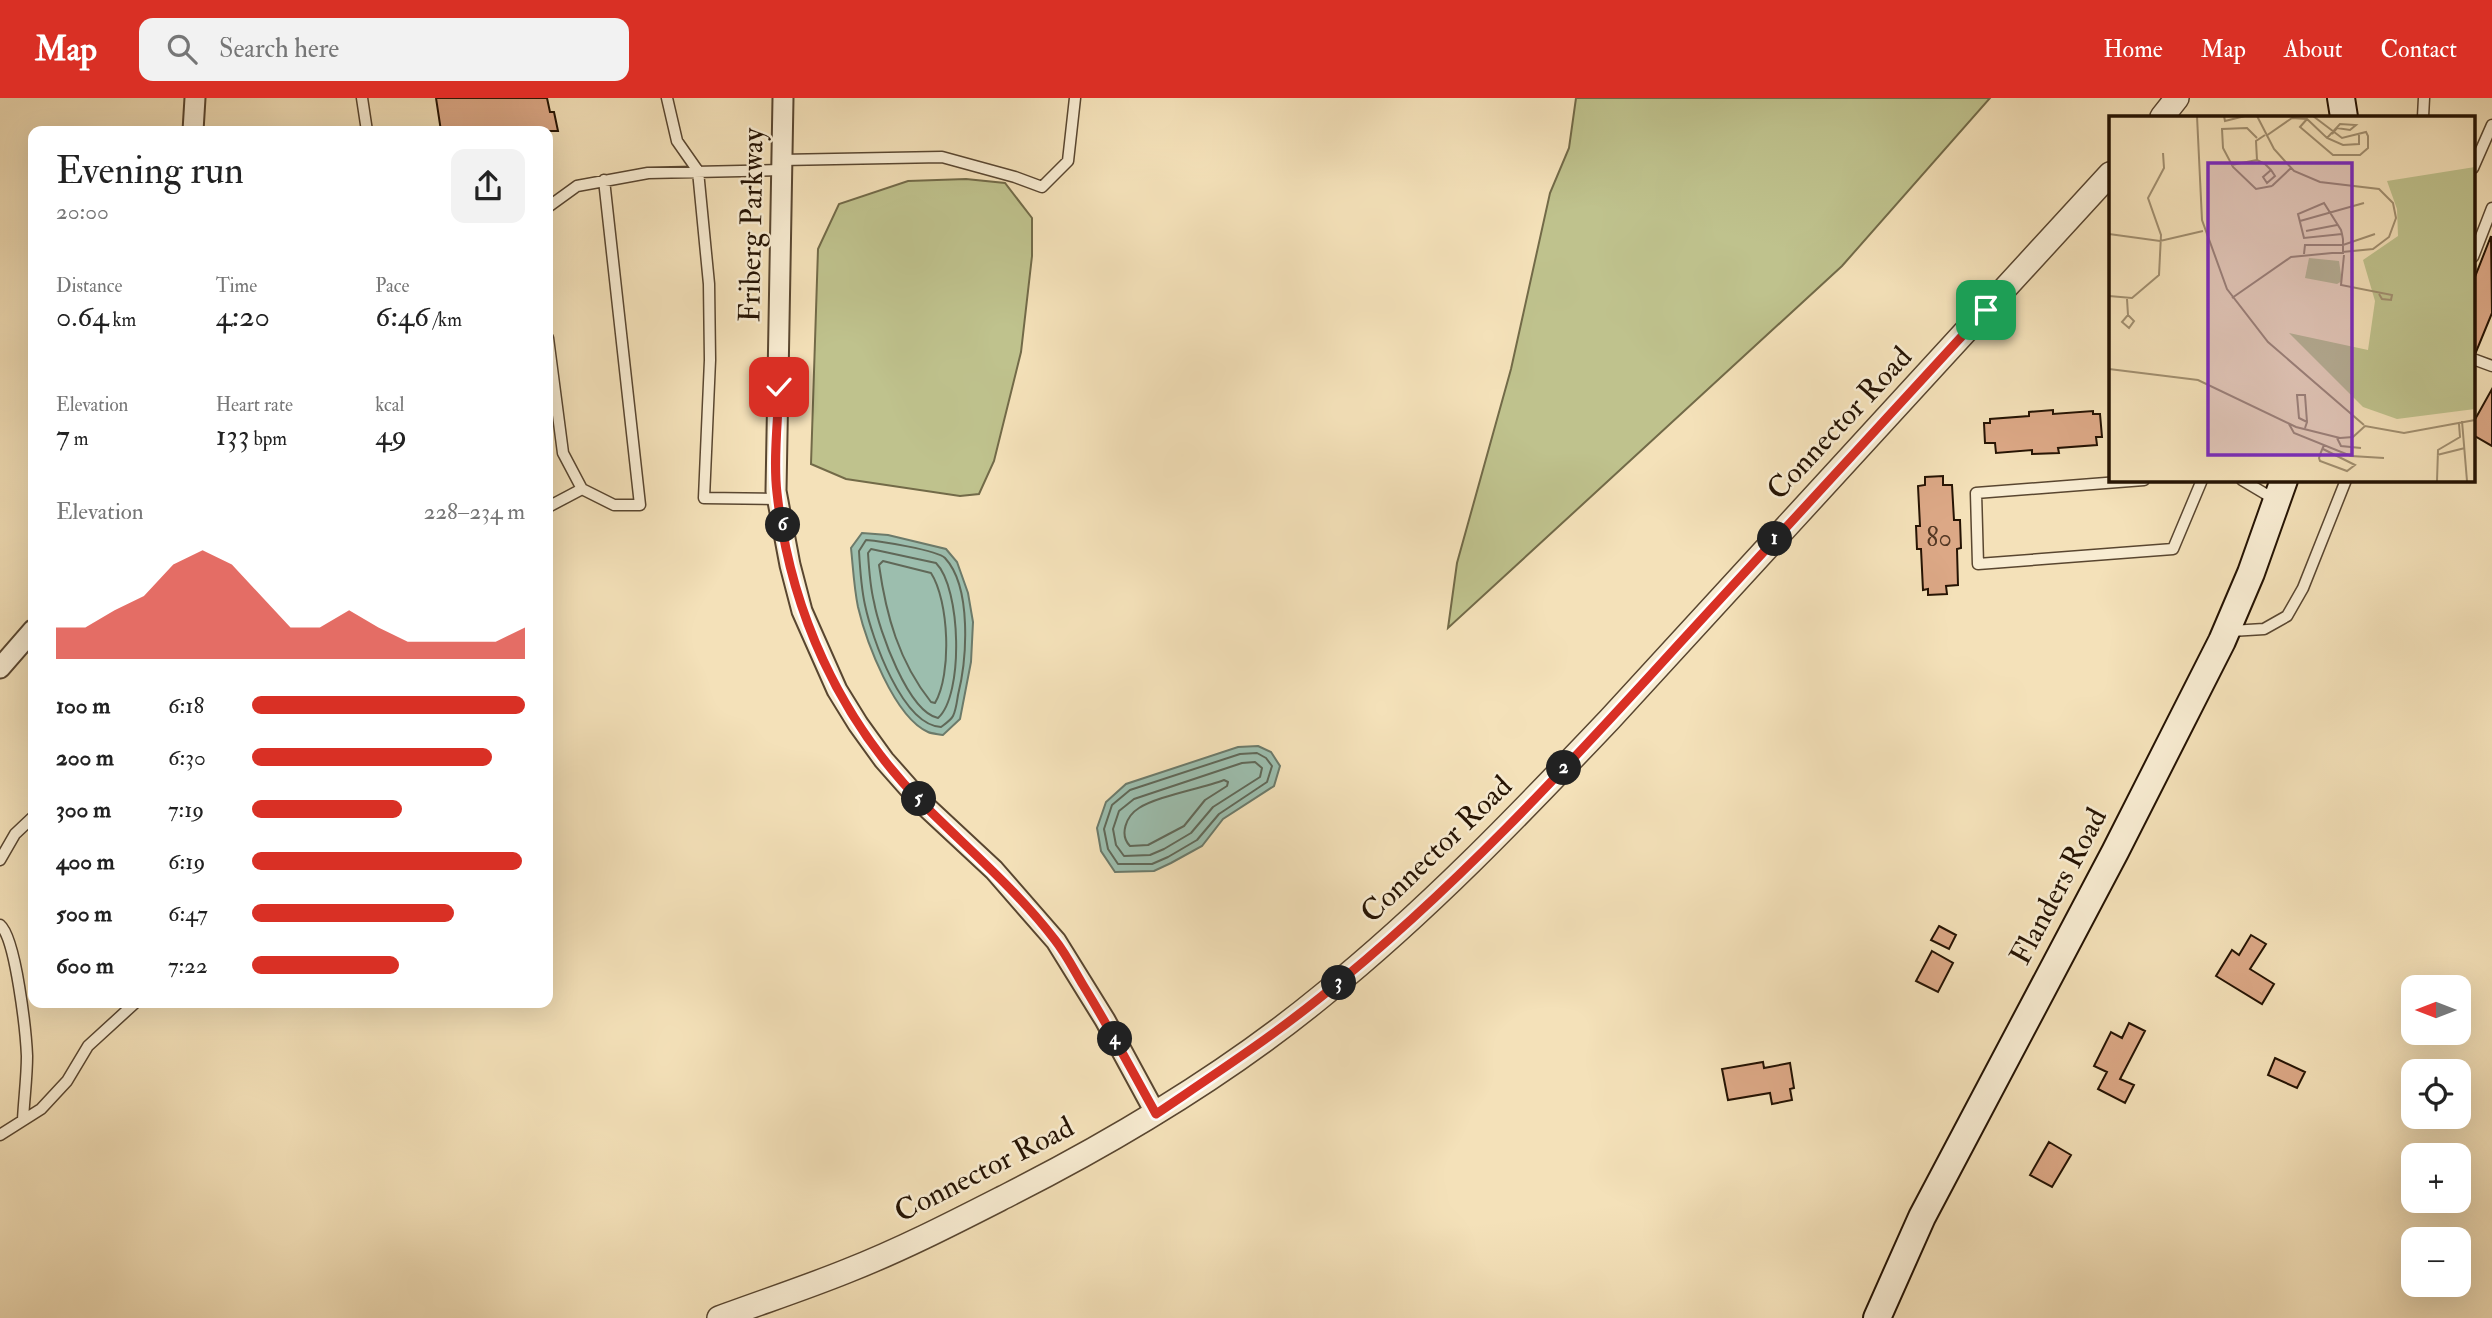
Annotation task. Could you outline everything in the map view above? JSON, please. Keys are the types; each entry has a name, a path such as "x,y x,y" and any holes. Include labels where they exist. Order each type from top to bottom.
{"main road":[{"path":"2341,98 2343,116"},
{"name":"Flanders Road","path":"1877,1318 1922,1217 2115,852 2227,631 2252,573 2281,490"}],"street":[{"path":"193,126 195,98"},
{"name":"Friberg Parkway","path":"783,98 778,499 802,611 837,690 884,760 922,803 994,870 1056,940 1105,1020 1156,1114"},
{"path":"2163,116 2177,98"},
{"name":"Connector Road","path":"719,1318 848,1271 971,1214 1076,1160 1156,1114 1259,1045 1322,997 1415,916 1611,719 2109,175"},
{"path":"0,668 28,636"}],"lane":[{"path":"362,98 366,126"},
{"path":"667,98 677,141 698,171 709,284 710,360 704,498 778,499"},
{"path":"553,203 577,186 648,173 942,157 1042,187 1068,161 1075,98"},
{"path":"2423,116 2424,98"},
{"path":"2474,166 2492,125"},
{"path":"553,376 563,453 582,489 614,505 640,505 604,180"},
{"path":"2474,254 2492,208"},
{"path":"2474,359 2492,366"},
{"path":"2131,481 1976,493 1978,564 2173,549 2202,481"},
{"path":"2246,481 2281,490"},
{"path":"2227,631 2264,629 2287,616 2303,588 2346,481"},
{"path":"553,504 582,489"},
{"path":"0,860 15,834 28,822"},
{"path":"0,925 5,929 15,966 22,1007 27,1055 23,1120"},
{"path":"0,1135 41,1109 67,1081 88,1046 130,1008"}],"green space":[{"path":"1576,98 1990,98 1842,266 1448,628 1457,563 1511,369 1550,193 1569,148"},
{"path":"966,179 1005,183 1032,218 1032,256 1021,352 994,461 979,494 960,496 846,479 811,464 818,249 839,204 908,181"}],"water":[{"path":"862,533 888,535 946,549 957,562 968,593 973,622 971,662 960,719 943,735 928,732 904,711 883,677 875,658 858,607 854,578 851,548"},
{"path":"1258,746 1271,752 1280,766 1274,786 1223,819 1202,846 1171,863 1154,871 1115,872 1101,851 1097,828 1106,802 1126,784 1238,747"}],"building":[{"path":"436,98 547,98 550,112 554,112 558,131 553,131 553,126 440,126"},
{"path":"2491,236 2492,313 2476,352 2474,352 2474,279"},
{"path":"2492,389 2492,446 2474,436 2474,421"},
{"path":"2053,410 2053,414 2093,411 2093,414 2100,414 2102,437 2096,437 2097,445 2058,448 2059,453 2032,454 2032,450 1996,453 1995,443 1985,443 1984,423 1990,423 1990,419 2029,416 2029,412"},
{"path":"1943,476 1943,485 1952,485 1954,520 1960,520 1961,548 1957,549 1958,585 1946,586 1947,594 1928,595 1928,589 1923,590 1921,549 1917,549 1916,526 1920,526 1918,486 1925,485 1925,477"},
{"path":"1939,926 1956,935 1949,949 1931,940"},
{"path":"2251,935 2266,944 2250,969 2274,984 2262,1004 2216,976 2232,950 2239,955"},
{"path":"1932,951 1953,963 1938,992 1916,981"},
{"path":"2129,1023 2145,1031 2120,1079 2134,1085 2125,1103 2098,1089 2107,1072 2094,1066 2111,1032 2122,1038"},
{"path":"2275,1058 2305,1072 2297,1088 2268,1075"},
{"path":"1763,1062 1764,1068 1790,1063 1794,1088 1790,1089 1792,1100 1772,1104 1770,1093 1728,1100 1722,1069"},
{"path":"2049,1142 2071,1155 2052,1187 2030,1175"}],"route":[{"path":"779,387 776,491 790,565 802,611 837,690 884,760 922,803 994,870 1056,940 1105,1020 1156,1114 1259,1045 1322,997 1433,899 1528,806 1611,719 1986,310"}]}
